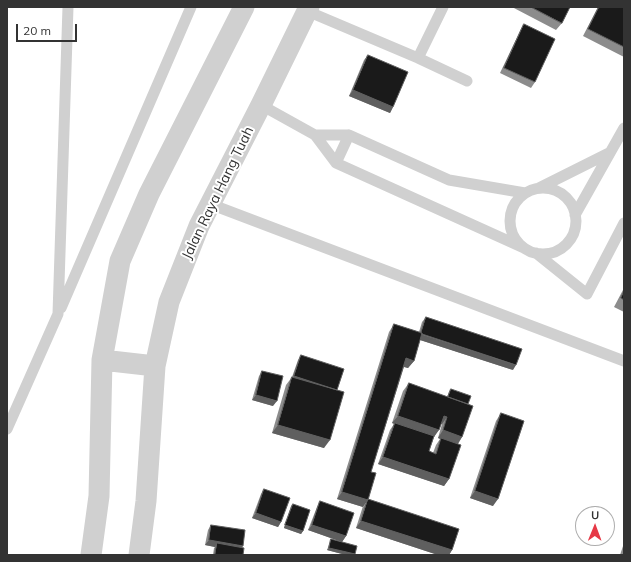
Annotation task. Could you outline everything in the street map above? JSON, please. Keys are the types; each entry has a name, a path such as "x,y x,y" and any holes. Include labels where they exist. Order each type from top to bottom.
{"street":[{"path":"91,555 99,496 102,360 120,261 149,194 244,7"},
{"name":"Jalan Raya Hang Tuah","path":"139,555 146,501 155,366 169,302 199,226 308,9"},
{"path":"102,360 155,366"}],"lane":[{"path":"58,314 68,7"},
{"path":"7,429 191,7"},
{"path":"418,58 443,7"},
{"path":"308,9 467,81"},
{"path":"261,105 315,134 336,163 536,253 587,294 624,223"},
{"path":"536,253 548,254 561,249 570,240 575,228 576,216 624,128"},
{"path":"315,134 349,135 449,180 525,193"},
{"path":"336,163 349,135"},
{"path":"524,248 515,239 510,227 510,214 516,202 525,193 537,189 609,153"},
{"path":"537,189 550,189 562,194 571,203 576,216"},
{"path":"210,204 624,361"}],"building":[{"path":"531,7 570,7 562,23"},
{"path":"599,7 624,7 624,47 588,29"},
{"path":"524,24 555,39 535,82 504,68"},
{"path":"368,55 408,72 393,107 353,90"},
{"path":"624,291 624,300 621,298"},
{"path":"426,317 522,349 516,365 422,334 421,333"},
{"path":"394,324 422,333 414,361 406,358 371,472 376,473 368,500 342,492"},
{"path":"301,355 344,369 337,390 294,376"},
{"path":"262,371 283,376 277,401 256,395"},
{"path":"292,377 344,392 330,440 278,425"},
{"path":"409,383 473,406 462,437 443,430 447,417 444,416 439,430 398,416"},
{"path":"451,389 471,396 468,404 448,397"},
{"path":"501,413 524,421 498,499 475,491"},
{"path":"395,423 434,436 429,451 436,454 441,438 461,445 449,479 383,457"},
{"path":"264,489 290,498 281,522 256,513"},
{"path":"368,499 459,529 452,550 361,521"},
{"path":"320,501 354,513 346,536 312,525"},
{"path":"293,504 310,510 303,531 285,525"},
{"path":"211,525 245,530 243,546 209,540"},
{"path":"331,539 357,546 355,554 329,548"},
{"path":"217,543 244,548 243,555 215,555"}]}
